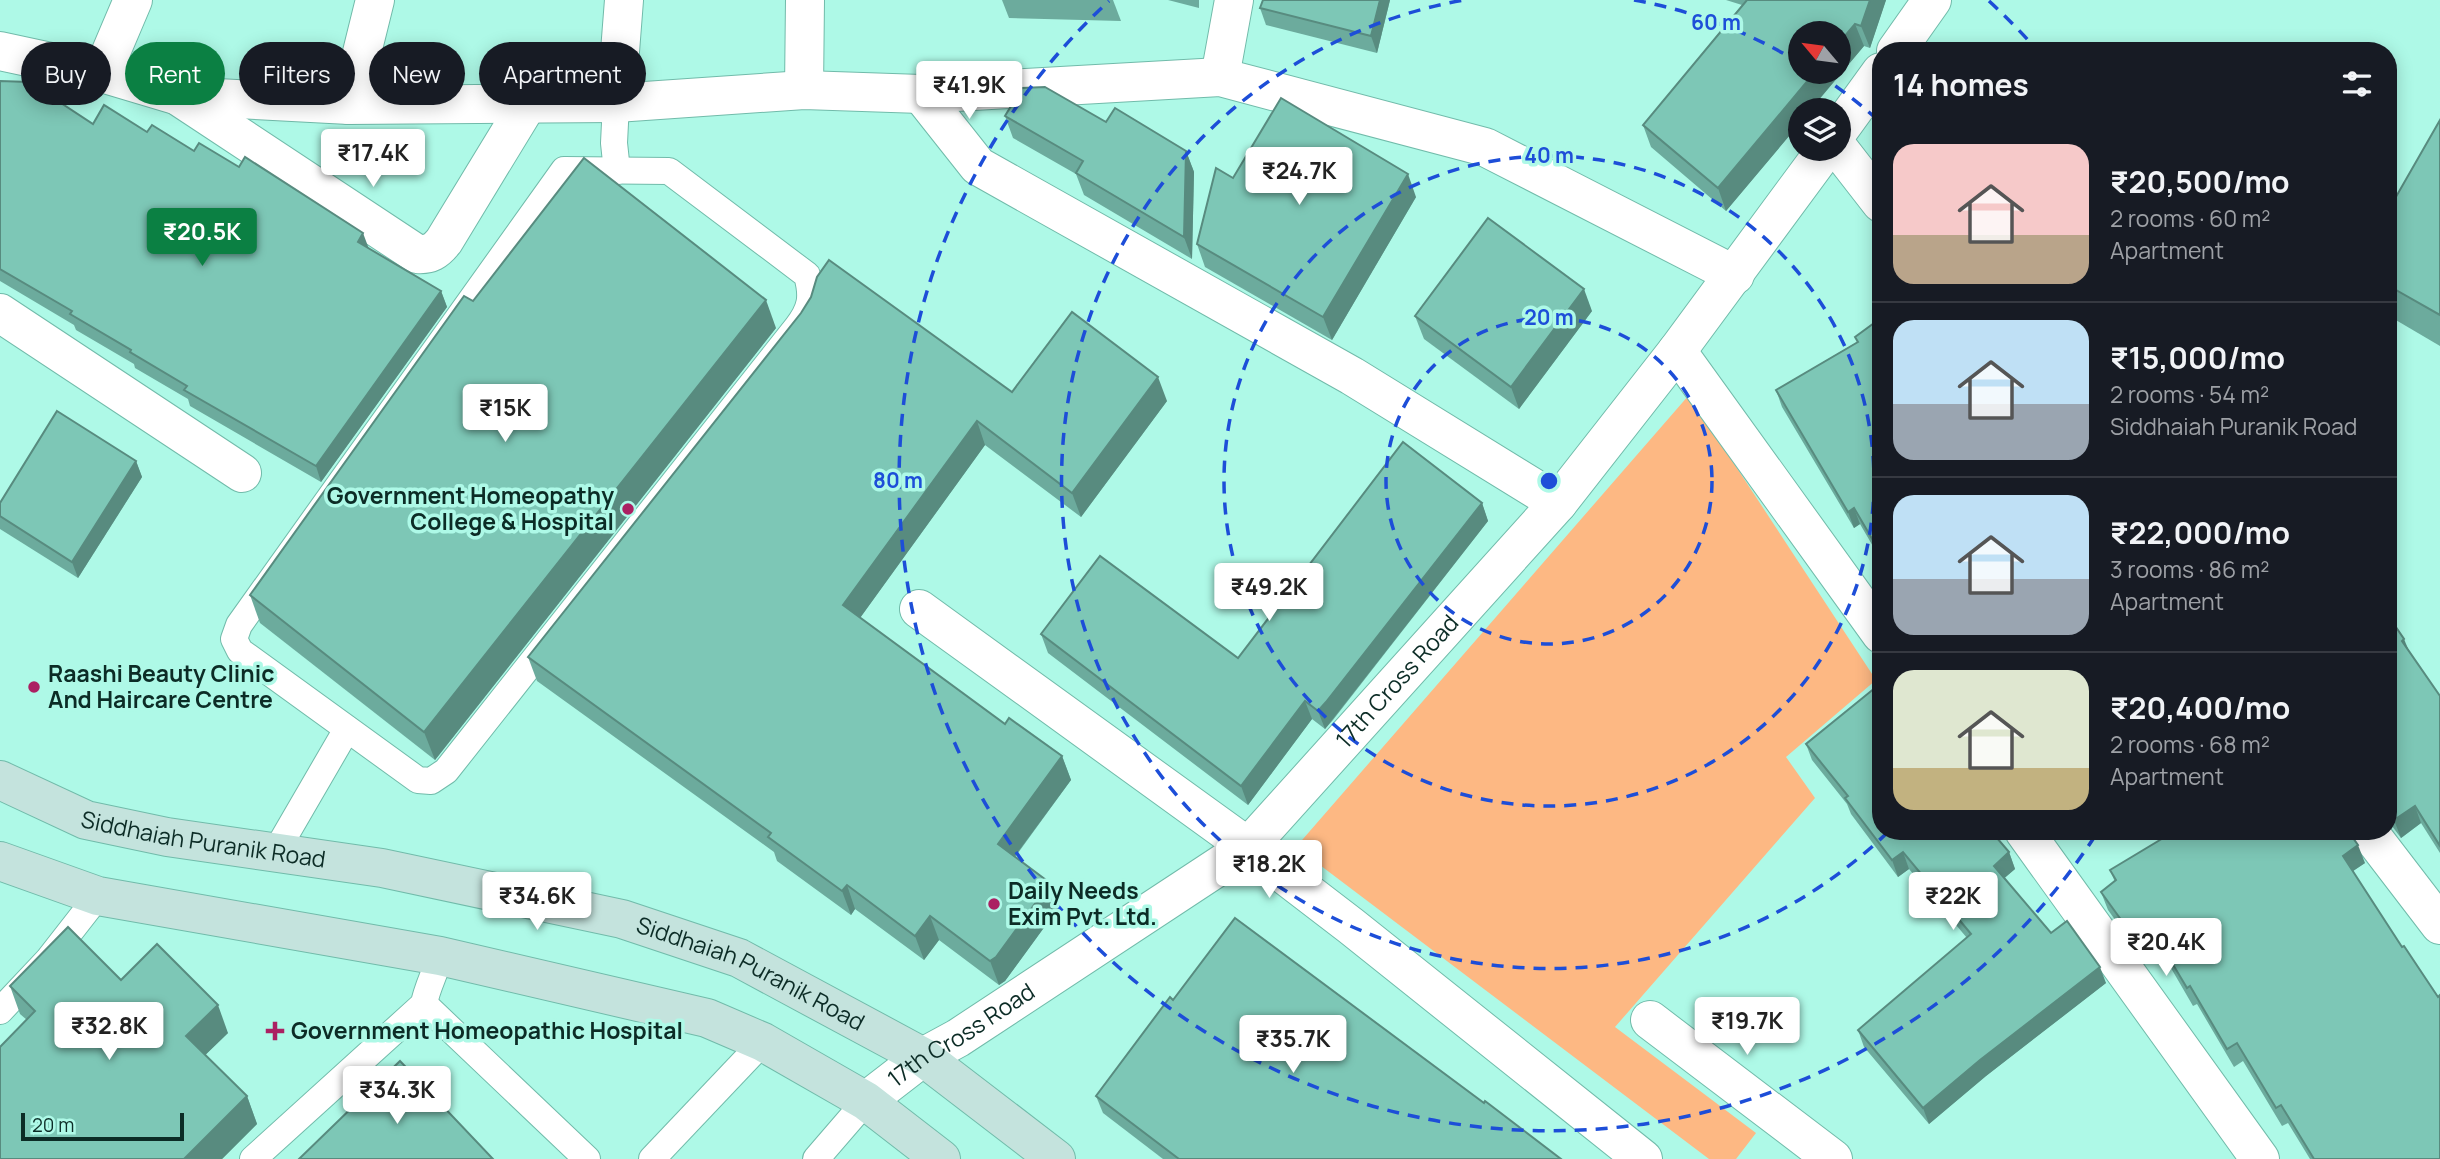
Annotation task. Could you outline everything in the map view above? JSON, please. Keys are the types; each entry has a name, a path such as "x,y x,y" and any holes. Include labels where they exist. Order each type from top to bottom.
{"main road":[{"name":"Siddhaiah Puranik Road","path":"0,780 86,820 167,837 382,868 621,919 739,958 923,1057 1056,1159"},
{"path":"0,861 98,896 440,956 707,1018 762,1042 866,1101 941,1159"}],"street":[{"path":"111,52 133,0"},
{"path":"355,81 375,0"},
{"path":"621,42 624,0"},
{"path":"804,90 805,0"},
{"path":"1220,77 1234,0"},
{"path":"1903,42 1933,0"},
{"path":"0,51 21,56"},
{"path":"646,101 804,90 921,94 1220,77 1485,147 1735,275"},
{"path":"1851,113 1872,84"},
{"path":"921,94 978,166 1352,376 1558,503"},
{"path":"355,105 479,104"},
{"path":"193,105 417,254 426,254 437,249 444,241 527,105"},
{"name":"17th Cross Road","path":"866,1101 923,1057 958,1038 1248,847 1558,503 1735,275 1817,161"},
{"path":"1848,161 1872,191"},
{"path":"0,313 242,472"},
{"path":"1677,351 1872,622"},
{"path":"919,609 1248,847 1352,926 1643,1159"},
{"path":"2030,840 2260,1159"},
{"path":"2375,840 2440,925"},
{"path":"1650,1020 1811,1153"}],"lane":[{"path":"616,105 614,143 617,171"},
{"path":"564,170 669,171 807,275 811,304 806,315 446,771 430,781 418,780 347,729 240,651 234,639 239,625 564,170"},
{"path":"275,853 347,729"},
{"path":"0,1011 48,960 98,896"},
{"path":"254,1159 424,1004 440,956"},
{"path":"424,1004 587,1159"},
{"path":"652,1159 762,1042"},
{"path":"816,1159 866,1101"}],"shaded area":[{"path":"1689,395 1872,674 1872,683 1786,757 1815,798 1615,1027 1756,1133 1736,1159 1709,1159 1296,847"}],"building":[{"path":"1263,0 1380,0 1371,36 1260,8"},
{"path":"1747,0 1870,0 1861,26 1855,24 1852,28 1852,21 1788,21 1788,84 1805,84 1793,98 1788,98 1788,104 1718,188 1643,125"},
{"path":"0,81 21,82 21,105 64,105 93,124 104,105 147,132 152,125 194,151 199,143 239,167 245,157 363,233 358,242 441,291 316,466 184,390 187,386 70,314 72,311 0,269"},
{"path":"1045,87 1106,122 1115,108 1186,151 1184,237 1076,173 1083,161 1005,116 1022,88"},
{"path":"1281,98 1408,174 1323,317 1197,244 1216,168 1233,178"},
{"path":"2440,120 2440,315 2397,291 2397,195"},
{"path":"584,158 766,300 424,732 250,595 464,296 473,301"},
{"path":"1488,218 1584,289 1511,387 1415,316"},
{"path":"829,260 1012,392 1072,312 1158,377 1072,493 977,421 843,605 1005,724 1009,718 1062,756 998,844 1050,883 996,957 990,961 930,916 915,936 847,885 842,891 768,837 771,833 528,657 801,313 811,297 817,277"},
{"path":"1872,325 1872,539 1854,508 1848,512 1776,390 1858,342 1855,337"},
{"path":"57,411 136,461 72,562 0,516 0,503"},
{"path":"1403,442 1482,503 1326,702 1318,711 1305,701 1241,786 1041,634 1100,556 1238,658"},
{"path":"2397,629 2404,639 2402,641 2440,696 2440,846 2415,806 2397,818"},
{"path":"1872,690 1872,834 1845,798 1848,796 1806,744"},
{"path":"1877,840 1999,840 2009,852 1994,866 2051,933 2067,921 2100,967 1923,1108 1858,1030 1971,934 1903,852 1892,860"},
{"path":"2160,840 2354,840 2358,845 2343,856 2402,947 2404,946 2438,997 2440,995 2440,1159 2314,1159 2281,1105 2276,1108 2237,1043 2227,1049 2150,926 2135,939 2101,892 2116,880 2110,870"},
{"path":"1235,918 1561,1159 1179,1159 1096,1096 1170,997 1173,1000"},
{"path":"68,927 121,980 157,944 218,1005 186,1036 247,1096 184,1159 0,1159 0,1047 35,1011 10,986"},
{"path":"400,1061 493,1159 299,1159"}],"place":[{"name":"Government Homeopathy College & Hospital","path":"628,509"},
{"name":"Raashi Beauty Clinic And Haircare Centre","path":"34,687"},
{"name":"Daily Needs Exim Pvt. Ltd.","path":"994,904"},
{"name":"Government Homeopathic Hospital","path":"275,1031"}]}
